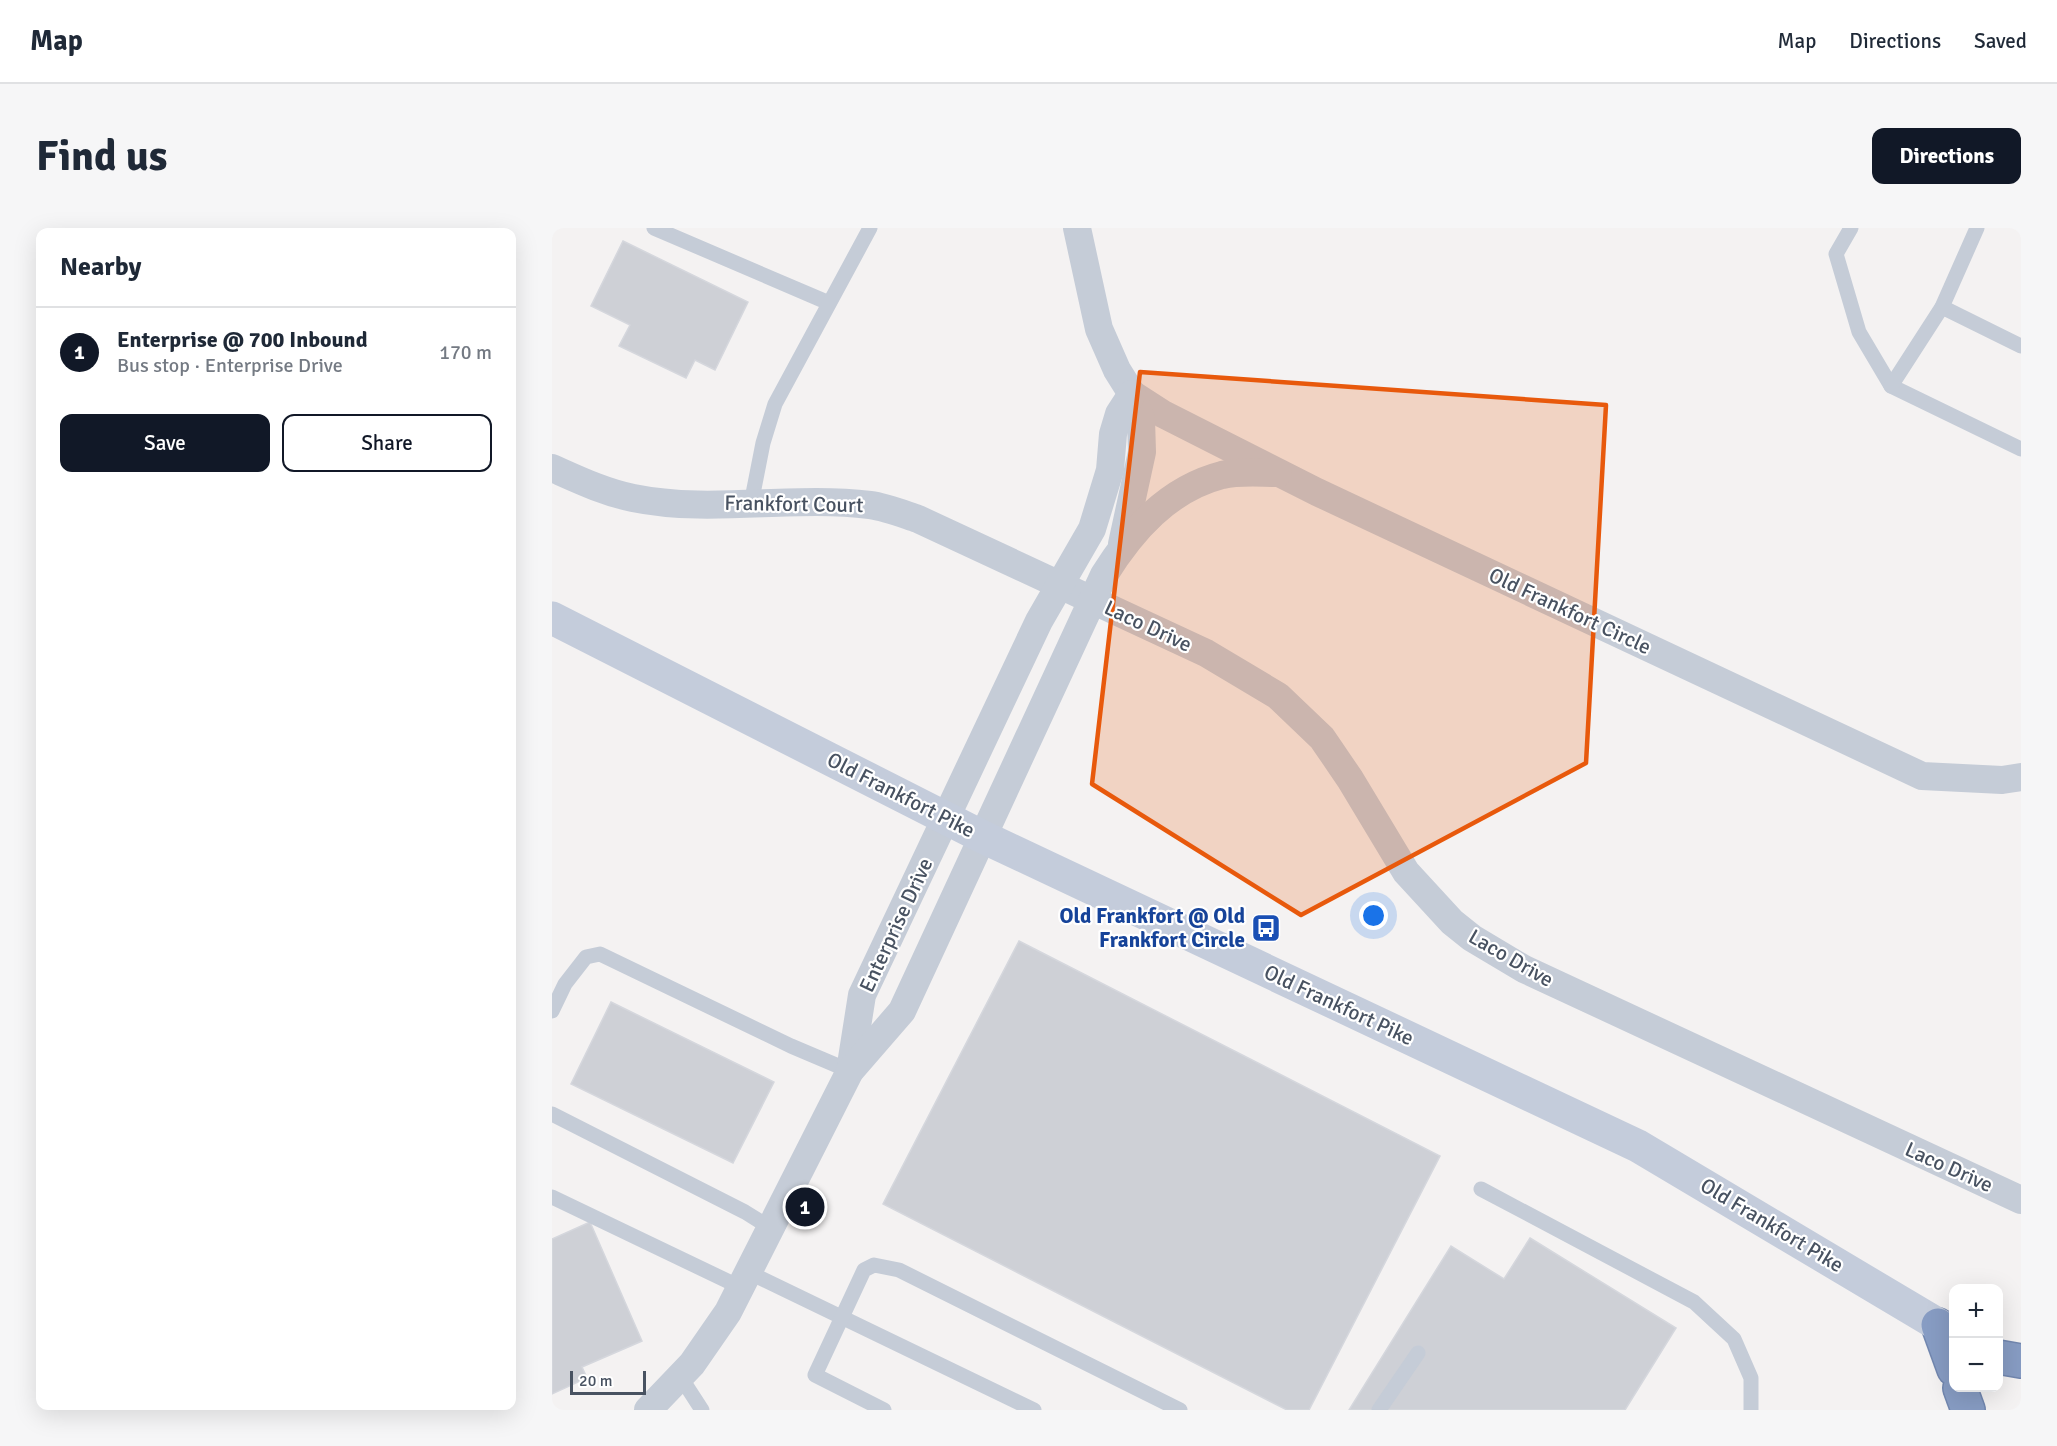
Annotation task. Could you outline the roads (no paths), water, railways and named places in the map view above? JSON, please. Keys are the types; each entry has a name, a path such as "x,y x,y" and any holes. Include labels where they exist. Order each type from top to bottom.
{"highway":[{"path":"1946,1329 1949,1346"},
{"path":"2003,1359 2021,1361"},
{"path":"1961,1392 1968,1410"}],"main road":[{"name":"Old Frankfort Pike","path":"552,618 983,837 1638,1146 1946,1329"},
{"path":"2003,1361 2021,1371"}],"street":[{"name":"Old Frankfort Circle","path":"1077,228 1099,329 1117,370 1132,394 1141,419 1142,452 1129,521 1121,548"},
{"name":"Old Frankfort Circle","path":"1132,394 1190,429 1278,473 1922,776 2002,780 2021,777"},
{"path":"947,818 1039,621 1092,529 1110,470 1116,424 1132,394"},
{"name":"Frankfort Court","path":"552,468 596,489 634,498 751,504 825,502 873,505 918,519 1093,600"},
{"path":"983,837 1093,600 1121,548 1174,495 1224,474 1278,473"},
{"name":"Laco Drive","path":"1093,600 1206,653 1278,696 1322,738 1350,778 1406,872 1452,922 1472,938 1524,969 2021,1200"},
{"name":"Enterprise Drive","path":"850,1071 862,995 947,818"},
{"name":"Enterprise Drive","path":"648,1410 680,1377 728,1312 746,1281 850,1071 902,1011 983,837"}],"lane":[{"path":"654,228 829,303"},
{"path":"751,504 775,404 870,228"},
{"path":"1851,228 1836,254 1859,332 1891,386 2021,449"},
{"path":"1891,386 1942,308 1977,228"},
{"path":"1942,308 2021,346"},
{"path":"552,1011 565,984 586,957 600,954 791,1046 850,1071"},
{"path":"552,1114 745,1212 772,1229"},
{"path":"1481,1189 1694,1302 1734,1339 1751,1378 1751,1410"},
{"path":"552,1197 746,1281 840,1318 1034,1410"},
{"path":"884,1410 815,1375 864,1270 874,1265 887,1266 1180,1410"},
{"path":"1379,1410 1418,1353"},
{"path":"680,1377 702,1410"}],"place":[{"name":"Old Frankfort @ Old Frankfort Circle","path":"1266,928"},
{"name":"Enterprise @ 700 Inbound","path":"805,1207"}]}
